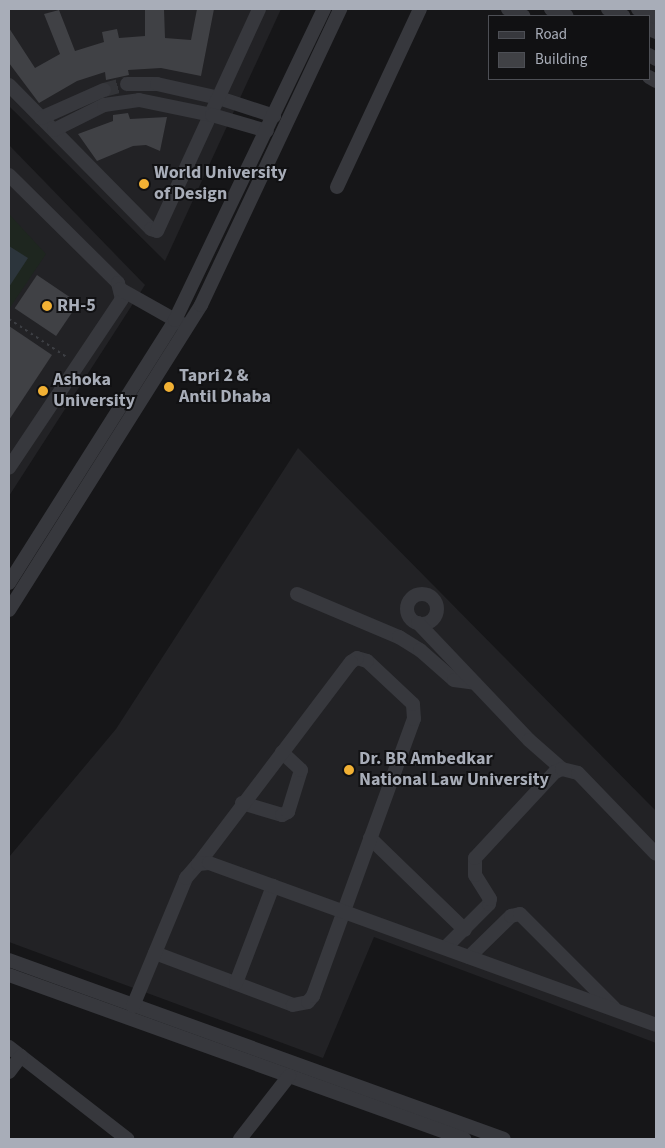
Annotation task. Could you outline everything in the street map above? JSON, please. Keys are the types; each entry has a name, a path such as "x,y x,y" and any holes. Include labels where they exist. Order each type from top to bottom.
{"street":[{"path":"9,85 150,229 157,231 212,115 259,9"},
{"path":"9,583 175,320 324,9"},
{"path":"9,610 188,328 340,9"},
{"path":"337,187 420,9"},
{"path":"508,9 521,15"},
{"path":"552,9 565,15"},
{"path":"608,9 621,15"},
{"path":"638,9 656,18"},
{"path":"127,84 157,84 219,98 274,116"},
{"path":"41,118 104,90"},
{"path":"54,130 104,105 120,101 156,102 212,115 267,131"},
{"path":"9,176 118,283 122,299 76,363 9,468"},
{"path":"120,289 188,328"},
{"path":"297,594 399,637 420,650 454,680 475,683"},
{"path":"418,623 535,746 562,768 578,773 656,854"},
{"path":"133,1006 186,878 242,803 357,658 367,661 406,698 416,714 343,911 314,996 308,1002 293,1005 155,953"},
{"path":"242,803 282,815 288,812 301,770 282,752"},
{"path":"445,948 489,904 490,899 475,875 475,858 555,772 562,768"},
{"path":"370,838 465,930"},
{"path":"198,864 208,863 656,1025"},
{"path":"236,983 273,886"},
{"path":"469,957 511,916 520,914 617,1011"},
{"path":"9,960 157,1014 464,1139"},
{"path":"9,975 152,1028 450,1132 504,1139"},
{"path":"152,1028 157,1014"},
{"path":"9,1046 128,1139"},
{"path":"9,1072 21,1056"},
{"path":"240,1139 289,1076"}],"path":[{"path":"9,319 76,363"}],"shaded area":[{"name":"World University of Design","path":"9,9 281,9 165,261 9,106"},
{"name":"Ashoka University","path":"9,145 145,285 9,496"},
{"path":"9,214 46,254 9,309"},
{"path":"9,246 28,258 9,287"},
{"name":"Dr. BR Ambedkar National Law University","path":"298,448 656,811 656,1043 374,937 323,1058 9,942 9,857 116,729"}],"building":[{"path":"145,9 164,9 165,38 191,40 197,9 214,9 201,76 161,68 128,70 129,75 106,80 105,72 77,81 39,103 9,63 9,28 35,68 60,54 44,14 59,10 75,51 104,42 102,32 117,29 119,38 145,36"},
{"path":"128,113 130,119 167,117 160,151 146,145 133,146 97,161 78,134 113,121 113,115"},
{"name":"RH-5","path":"37,275 78,303 56,336 15,308"},
{"path":"9,326 52,355 9,420"}],"tunnel":[{"path":"104,90 127,84"}],"place":[{"name":"World University of Design","path":"144,184"},
{"name":"RH-5","path":"47,306"},
{"name":"Tapri 2 & Antil Dhaba","path":"169,387"},
{"name":"Ashoka University","path":"43,391"},
{"name":"Dr. BR Ambedkar National Law University","path":"349,770"}]}
